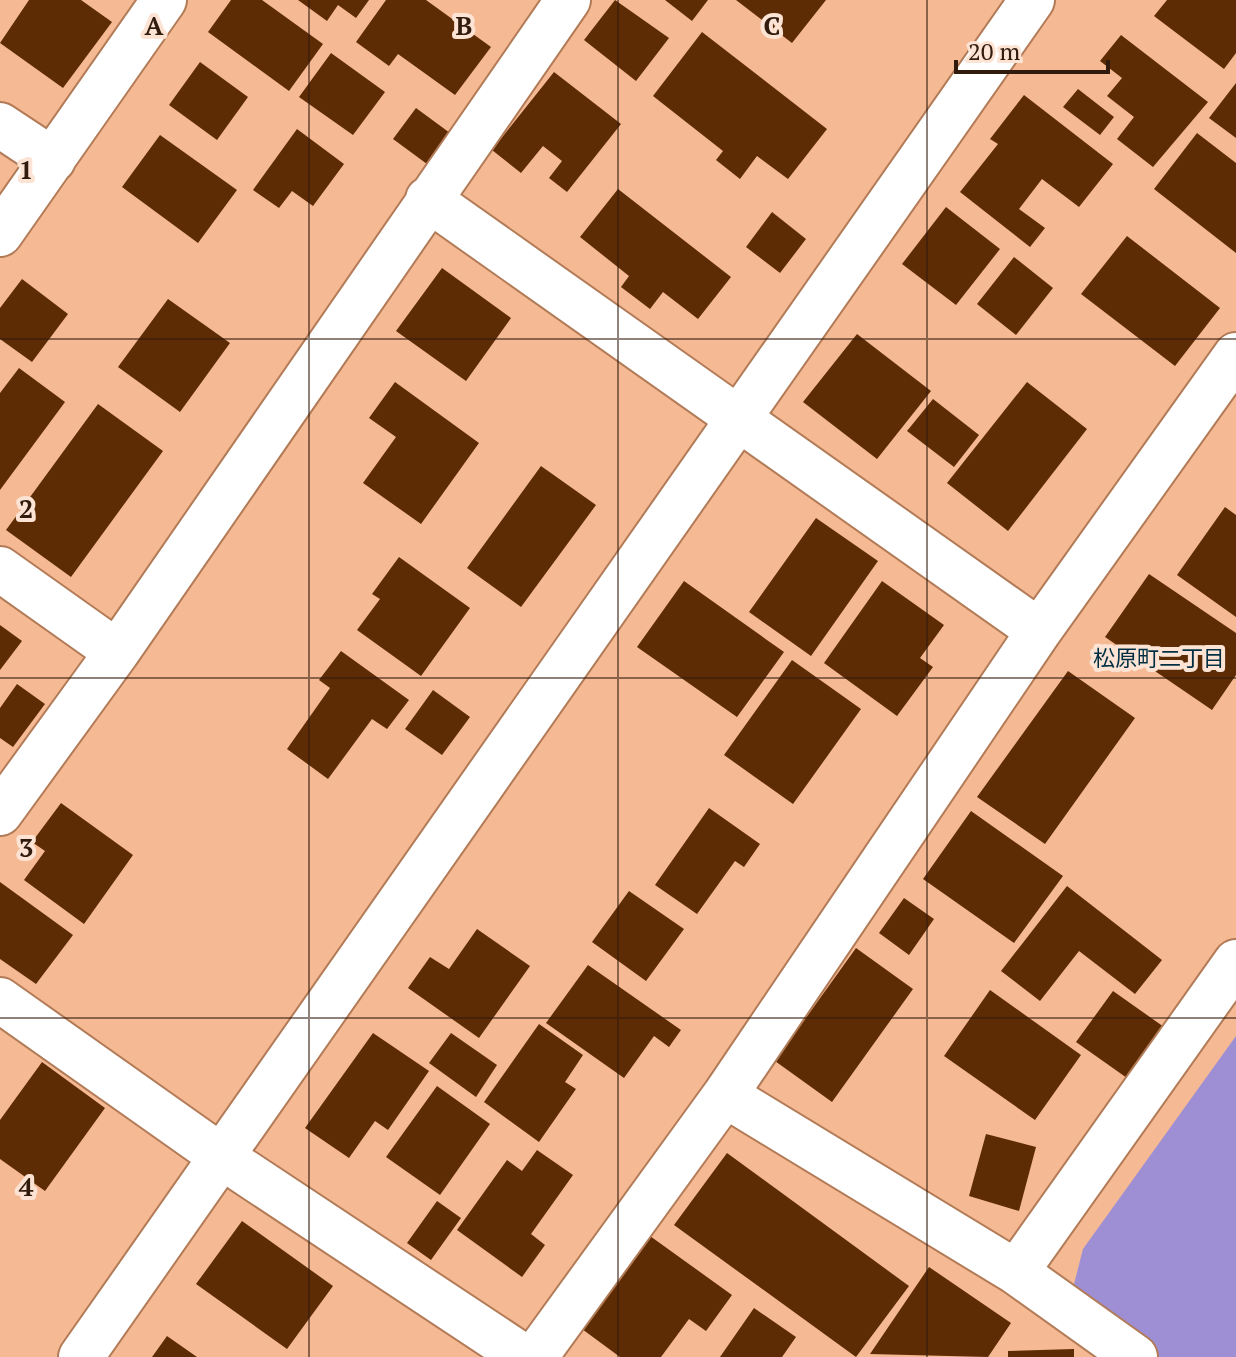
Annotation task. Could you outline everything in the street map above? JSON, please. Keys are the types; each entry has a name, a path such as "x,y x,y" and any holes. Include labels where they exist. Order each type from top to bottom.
{"street":[{"path":"0,234 164,0"},
{"path":"0,813 117,652 568,0"},
{"path":"81,1357 1032,0"},
{"path":"0,125 53,160"},
{"path":"428,199 1039,631"},
{"path":"535,1357 725,1095 1039,631 1236,355"},
{"path":"0,569 117,652"},
{"path":"1016,1272 1236,962"},
{"path":"0,1000 222,1157 524,1357"},
{"path":"725,1095 1016,1272 1135,1357"}],"shaded area":[{"path":"1236,1036 1236,1357 1157,1357 1071,1296 1083,1249"}],"building":[{"path":"29,0 81,0 112,22 63,88 0,43"},
{"path":"231,0 262,0 323,44 289,91 208,32"},
{"path":"298,0 369,0 356,18 338,5 327,21"},
{"path":"386,0 426,0 491,47 455,95 398,54 389,66 356,42"},
{"path":"615,0 669,38 636,81 584,40"},
{"path":"665,0 708,0 692,21"},
{"path":"736,0 826,0 792,43"},
{"path":"1167,0 1236,0 1236,53 1224,69 1154,16"},
{"path":"702,32 827,129 788,179 757,156 740,179 716,160 723,151 653,96"},
{"path":"1121,35 1208,102 1153,167 1117,139 1134,117 1107,96 1122,78 1100,61"},
{"path":"331,53 385,92 353,135 299,97"},
{"path":"200,62 248,97 217,140 169,105"},
{"path":"554,72 621,124 567,192 549,178 562,161 543,146 521,173 492,150"},
{"path":"1236,83 1236,138 1209,118"},
{"path":"1078,89 1114,117 1100,135 1063,107"},
{"path":"1024,95 1113,164 1079,207 1042,179 1019,209 1045,228 1030,247 960,192 998,144 990,139"},
{"path":"416,108 450,133 427,164 393,139"},
{"path":"297,129 344,164 313,206 292,191 279,208 253,190"},
{"path":"1197,133 1236,163 1236,253 1154,189"},
{"path":"160,135 237,190 198,243 122,187"},
{"path":"618,189 731,277 698,319 663,292 650,309 621,287 629,276 580,237"},
{"path":"946,207 1000,249 956,305 902,264"},
{"path":"772,212 806,239 780,273 746,247"},
{"path":"1127,236 1220,308 1175,366 1081,294"},
{"path":"1014,257 1053,288 1016,335 977,304"},
{"path":"442,268 511,318 466,381 396,331"},
{"path":"22,279 68,314 32,362 0,339 0,308"},
{"path":"168,299 230,343 180,412 118,367"},
{"path":"857,334 931,391 877,459 803,402"},
{"path":"19,368 65,402 0,490 0,393"},
{"path":"395,382 479,443 421,524 363,483 396,437 369,418"},
{"path":"1027,382 1087,429 1008,531 947,483"},
{"path":"933,399 979,435 954,467 907,431"},
{"path":"98,404 163,451 71,577 6,530"},
{"path":"541,466 596,505 521,607 467,568"},
{"path":"1225,507 1236,515 1236,617 1177,575"},
{"path":"816,518 878,561 811,656 749,612"},
{"path":"399,557 470,608 421,676 357,630 380,599 372,594"},
{"path":"1149,574 1236,633 1236,675 1212,710 1105,637"},
{"path":"684,581 784,652 737,717 637,647"},
{"path":"882,581 944,625 920,658 933,667 897,716 824,663"},
{"path":"0,625 22,641 0,670"},
{"path":"341,651 409,700 387,729 372,719 328,779 287,749 330,688 319,680"},
{"path":"792,660 861,709 793,804 724,755"},
{"path":"1068,671 1135,718 1045,844 977,797"},
{"path":"17,684 45,704 13,747 0,738 0,708"},
{"path":"433,690 470,717 442,755 405,729"},
{"path":"61,803 133,855 84,924 24,880 45,851 32,842"},
{"path":"709,808 760,844 744,867 735,861 697,914 655,885"},
{"path":"971,811 1063,876 1014,943 923,879"},
{"path":"0,882 73,935 36,984 0,959"},
{"path":"1067,886 1162,960 1135,994 1079,951 1040,1001 1001,971"},
{"path":"629,891 684,929 646,981 592,942"},
{"path":"904,898 934,919 909,955 879,933"},
{"path":"477,929 530,966 479,1038 408,988 430,957 449,969"},
{"path":"856,948 913,989 832,1102 775,1061"},
{"path":"588,965 681,1030 669,1047 654,1036 624,1078 546,1023"},
{"path":"990,990 1081,1055 1035,1120 944,1056"},
{"path":"1113,991 1164,1027 1127,1078 1076,1042"},
{"path":"539,1024 583,1055 565,1082 576,1089 539,1142 484,1102"},
{"path":"373,1033 429,1071 388,1130 375,1121 349,1158 305,1128"},
{"path":"451,1033 497,1065 476,1097 429,1063"},
{"path":"42,1062 105,1108 45,1191 0,1159 0,1120"},
{"path":"437,1086 490,1124 440,1195 386,1157"},
{"path":"986,1134 1036,1147 1019,1211 969,1196"},
{"path":"537,1150 573,1175 531,1234 545,1245 522,1277 457,1230 507,1160 522,1171"},
{"path":"727,1153 909,1286 856,1357 674,1225"},
{"path":"437,1201 461,1218 431,1260 407,1243"},
{"path":"242,1221 333,1286 287,1349 196,1284"},
{"path":"650,1236 732,1295 706,1331 689,1319 661,1357 620,1357 582,1329"},
{"path":"929,1267 1011,1323 988,1357 870,1354"},
{"path":"754,1308 796,1337 782,1357 720,1357"},
{"path":"167,1336 197,1357 152,1357"},
{"path":"1074,1349 1074,1357 1008,1357 1008,1351"}],"district":[{"name":"松原町二丁目","path":"1159,658"}]}
